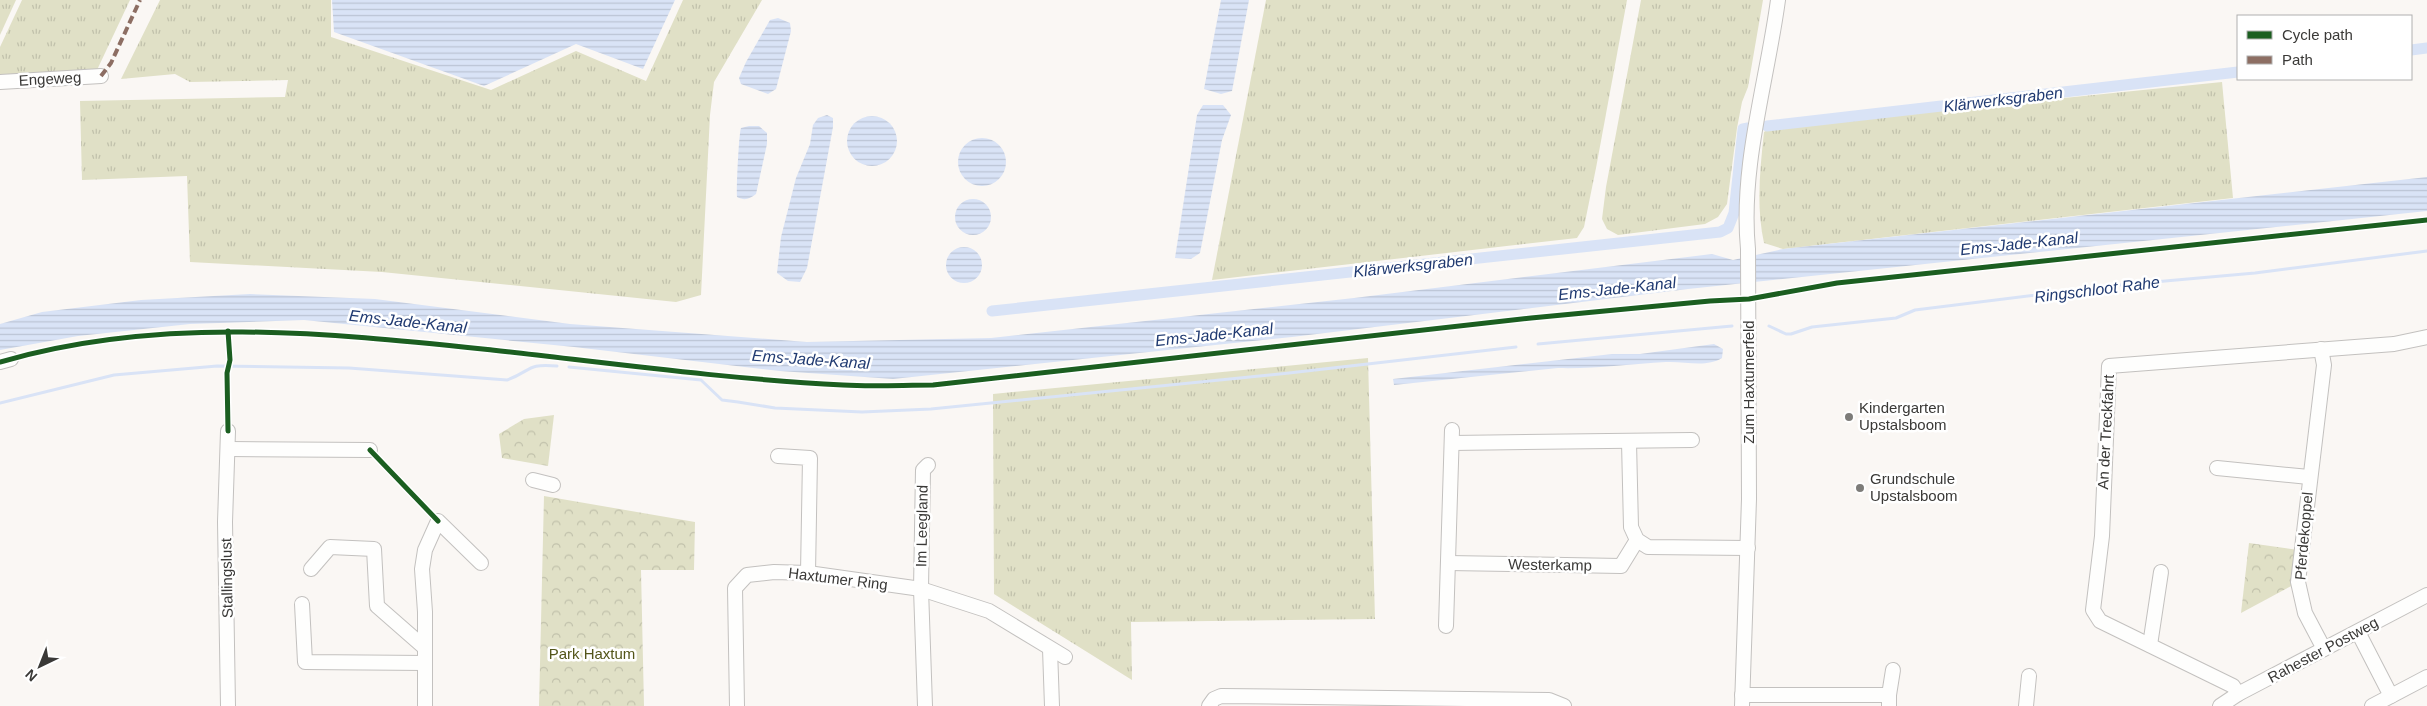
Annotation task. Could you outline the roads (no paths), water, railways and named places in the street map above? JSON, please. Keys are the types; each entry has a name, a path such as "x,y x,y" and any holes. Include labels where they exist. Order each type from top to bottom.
{"street":[{"name":"Zum Haxtumerfeld","path":"1742,700 1748,548 1749,299 1745,218 1748,181 1778,0"},
{"name":"Engeweg","path":"0,82 101,76"},
{"path":"2321,349 2394,344 2427,337"},
{"name":"Pferdekoppel","path":"2321,349 2324,366 2309,478 2298,582 2305,612 2324,649"},
{"name":"An der Treckfahrt","path":"2238,694 2233,686 2100,621 2093,610 2102,536 2109,366 2321,349"},
{"name":"Stallingslust","path":"228,431 229,449 225,522 228,706"},
{"path":"1446,626 1452,436 1629,442 1692,440"},
{"path":"1629,442 1631,527 1637,540 1648,547 1748,548"},
{"path":"229,449 370,450"},
{"path":"778,456 810,458 808,574"},
{"name":"Im Leegland","path":"925,706 921,588 923,470 928,465"},
{"name":"Pferdekoppel","path":"2216,468 2309,478"},
{"path":"533,480 553,485"},
{"path":"425,706 422,569 425,550 438,521 481,563"},
{"name":"Westerkamp","path":"1448,563 1621,566 1637,540"},
{"path":"311,570 330,547 374,548 377,606 425,648"},
{"name":"Haxtumer Ring","path":"737,706 735,588 747,575 774,572 808,574 921,588 989,611 1065,657"},
{"path":"2150,646 2161,572"},
{"name":"Rahester Postweg","path":"2220,706 2238,694 2427,595"},
{"path":"302,604 305,662 425,663"},
{"path":"2358,632 2391,696"},
{"path":"1050,649 1052,706"},
{"path":"1742,700 1889,701 1893,670"},
{"path":"2026,706 2029,676"},
{"path":"2372,706 2427,677"},
{"path":"1210,706 1214,699 1221,696 1446,703 1549,700 1564,706"}],"water":[{"path":"332,0 675,0 643,69 576,44 484,86 334,32"},
{"path":"1221,0 1249,0 1232,91 1221,94 1204,89"},
{"path":"778,18 790,23 791,31 776,89 768,94 741,84 739,78 770,20"},
{"path":"1203,105 1223,105 1231,115 1222,140 1200,253 1191,259 1175,258 1197,115"},
{"path":"827,115 833,118 833,127 807,268 800,282 788,281 777,273 781,237 796,178 810,144 813,125 818,118"},
{"path":"872,116 881,118 892,127 897,141 895,150 886,161 872,166 863,164 852,155 847,141 849,132 858,121"},
{"path":"759,126 767,133 767,144 756,194 745,199 737,197 739,139 741,128"},
{"path":"982,138 991,140 999,145 1004,153 1006,162 1004,171 999,179 991,184 982,186 973,184 965,179 960,171 958,162 960,153 965,145 973,140"},
{"name":"Ems-Jade-Kanal","path":"2427,177 2427,211 1688,289 1292,337 893,379 780,371 574,347 304,320 190,324 78,336 0,350 0,324 42,312 141,300 250,294 375,299 570,324 807,342 991,338 1354,298 1712,254 1733,260 1783,249"},
{"path":"973,199 980,200 986,204 990,210 990,224 986,230 980,234 973,235 966,234 960,230 956,224 955,217 956,210 960,204 966,200"},
{"path":"964,247 971,248 977,252 981,258 981,272 977,278 971,282 964,283 957,282 951,278 947,272 946,265 947,258 951,252 957,248"},
{"path":"1714,344 1723,349 1722,358 1709,363 1666,362 1558,368 1394,385 1393,379 1612,354 1640,354"}],"waterway":[{"name":"Klärwerksgraben","path":"2412,50 2427,48"},
{"name":"Klärwerksgraben","path":"1767,126 2237,72"},
{"name":"Klärwerksgraben","path":"992,311 1720,232 1728,228 1734,213 1743,129 1748,128"},
{"name":"Ringschloot Rahe","path":"1769,326 1786,334 1791,334 1812,327 1896,318 1915,310 2109,286 2255,273 2427,251"},
{"path":"1538,344 1732,326"},
{"path":"569,367 701,380 722,400 775,408 862,412 931,409 1289,373 1516,347"},
{"path":"0,403 114,375 217,366 349,368 507,380 530,368 547,365 557,366"}],"place":[{"name":"Kindergarten Upstalsboom","path":"1849,417"},
{"name":"Grundschule Upstalsboom","path":"1860,488"}],"park label":[{"name":"Park Haxtum","path":"592,654"}]}
